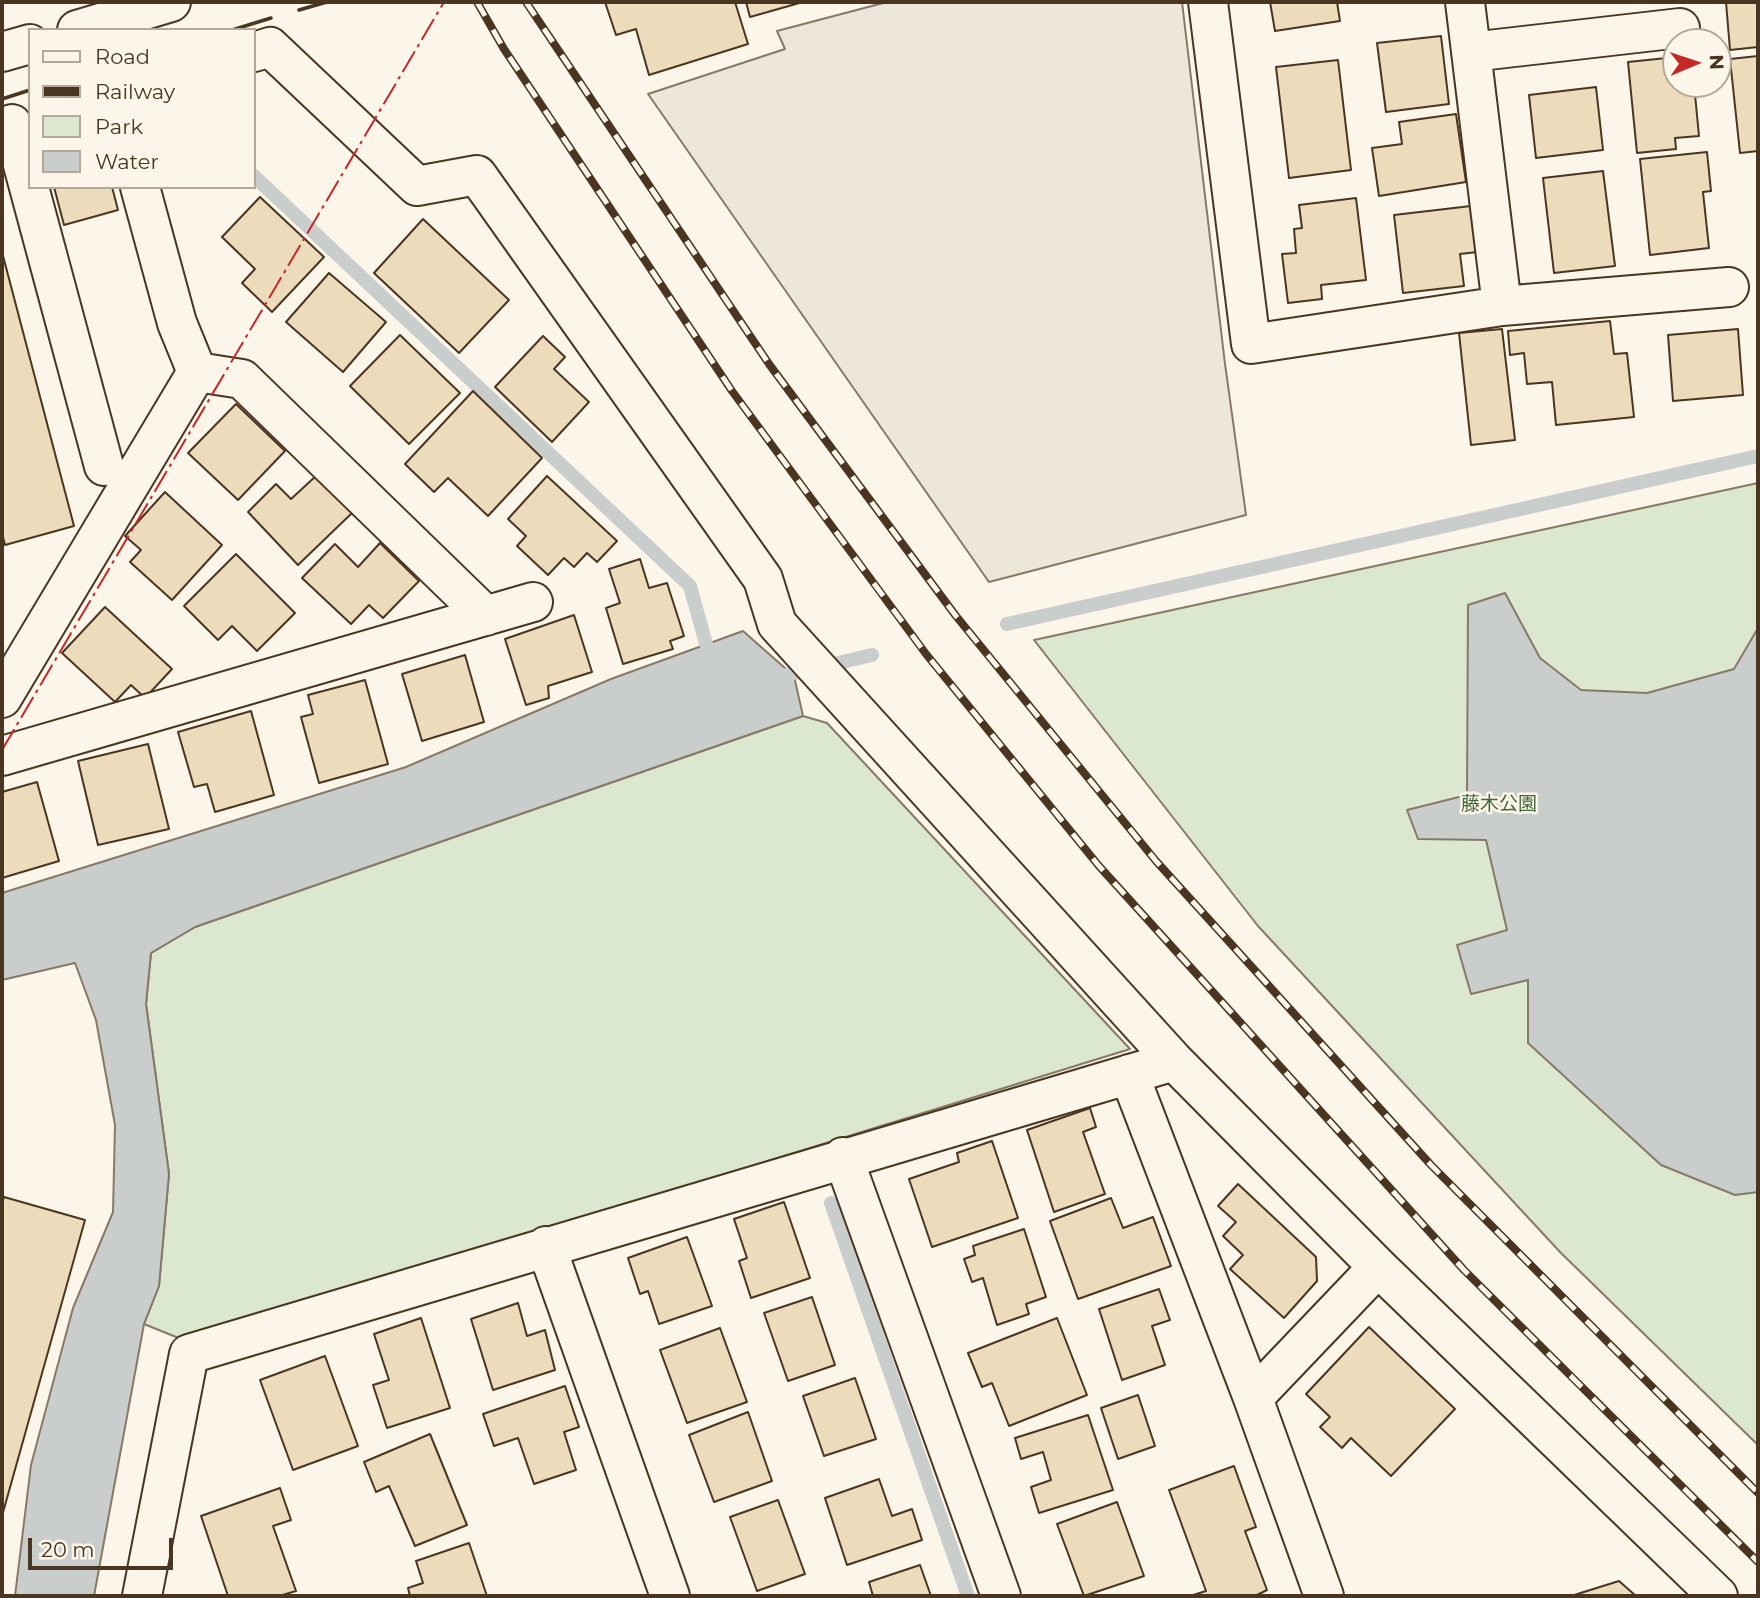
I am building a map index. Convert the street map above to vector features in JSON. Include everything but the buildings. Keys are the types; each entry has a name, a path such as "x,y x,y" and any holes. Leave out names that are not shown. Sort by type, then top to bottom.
{"street":[{"path":"84,28 171,2"},
{"path":"1208,2 1251,344 1502,306 1729,287"},
{"path":"1465,2 1502,306"},
{"path":"1471,52 1662,30"},
{"path":"2,52 28,45"},
{"path":"256,51 270,47 416,186 477,175 763,579 777,624 1174,1061 1378,1267 1718,1596"},
{"path":"14,123 28,176"},
{"path":"31,189 104,466"},
{"path":"140,189 177,323 197,372"},
{"path":"197,372 242,379 486,616"},
{"path":"2,698 197,372"},
{"path":"2,756 533,602"},
{"path":"142,1596 189,1354 843,1157 1174,1061"},
{"path":"1129,1074 1324,1596"},
{"path":"843,1157 1001,1596"},
{"path":"546,1246 670,1596"},
{"path":"1252,1398 1378,1267"}],"green space":[{"name":"藤木公園","path":"1758,483 1758,1445 1560,1252 1258,926 1034,640"},
{"path":"803,716 827,723 1130,1049 186,1341 144,1324 159,1286 169,1174 146,1004 151,953 195,927"}],"shaded area":[{"path":"887,2 1182,2 1225,364 1246,515 989,582 648,94 785,49 777,31"}],"water":[{"path":"1505,593 1540,658 1581,690 1647,693 1734,669 1758,628 1758,1192 1735,1195 1661,1165 1528,1043 1528,980 1471,994 1457,945 1507,930 1486,840 1418,839 1407,810 1467,795 1468,605"},
{"path":"743,631 794,676 803,716 195,927 151,953 146,1004 169,1174 159,1286 144,1324 94,1596 15,1596 31,1465 73,1308 113,1212 115,1125 96,1020 75,963 2,980 2,893 406,767 611,679"}],"waterway":[{"path":"256,178 690,586 706,644"},
{"path":"1007,624 1758,456"},
{"path":"774,678 872,655"},
{"path":"831,1203 968,1596"}],"railway":[{"path":"477,2 504,49 732,391 926,654 1099,866 1464,1270 1758,1562"},
{"path":"526,2 769,364 956,616 1156,861 1431,1165 1758,1493"}],"wall":[{"path":"299,10 327,2"},
{"path":"238,28 271,18"},
{"path":"2,99 28,91"}],"power":[{"path":"2,750 444,2"}]}
